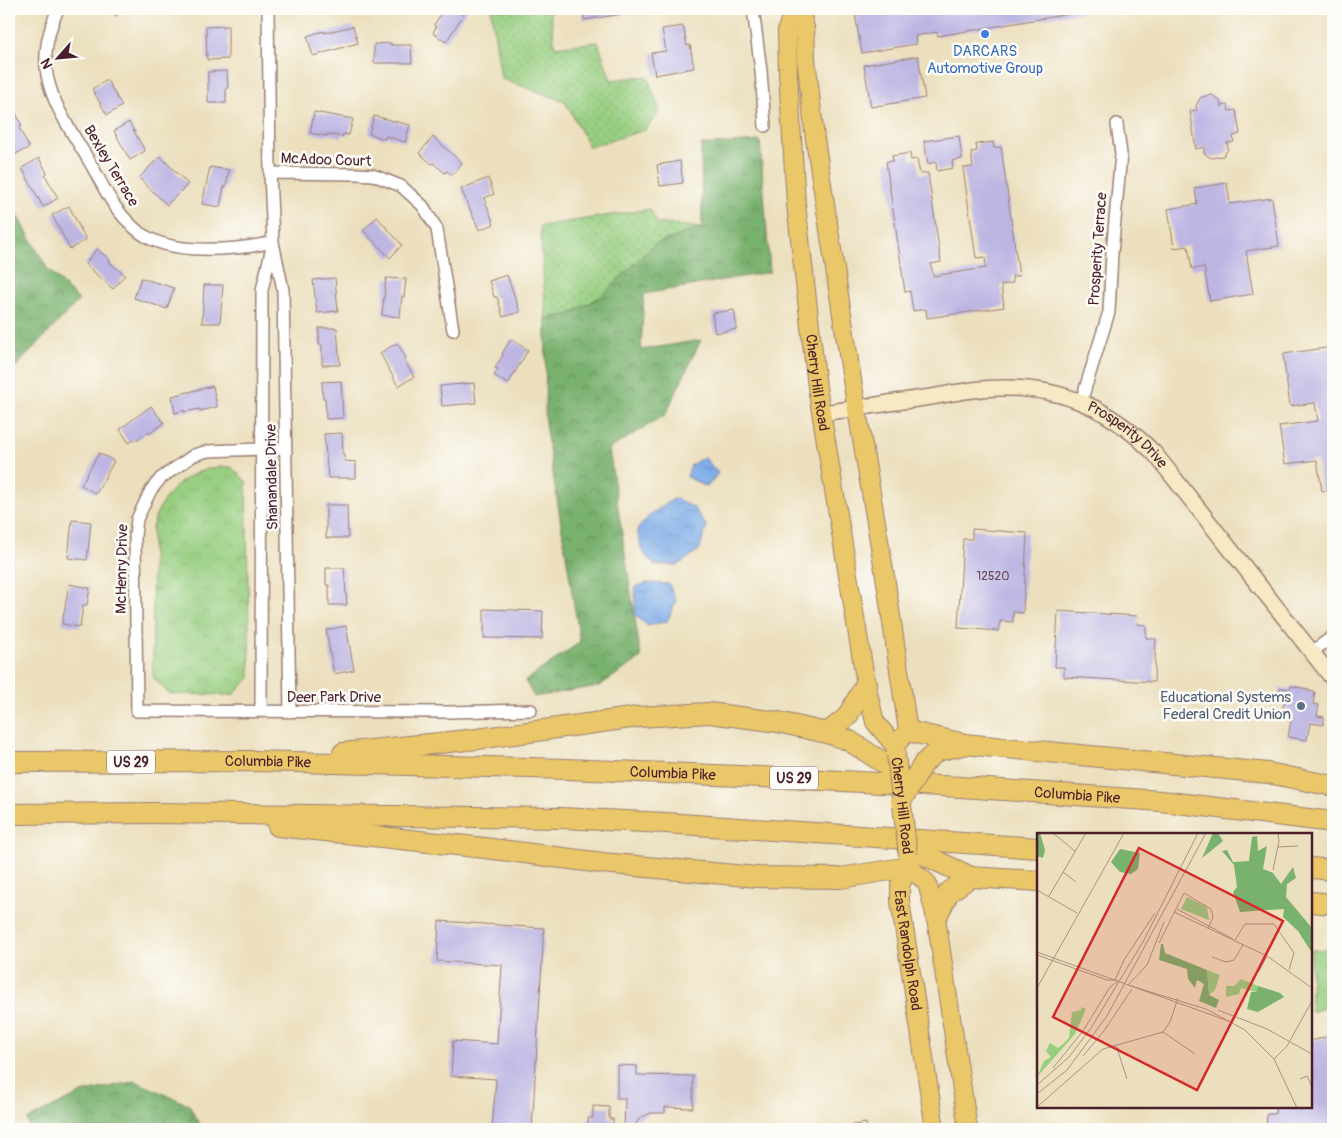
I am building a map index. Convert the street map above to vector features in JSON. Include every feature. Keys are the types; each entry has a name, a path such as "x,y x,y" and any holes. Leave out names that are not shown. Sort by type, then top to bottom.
{"highway":[{"path":"828,733 847,716 866,684"},
{"path":"254,761 477,739 629,718 709,713 778,722 828,733 848,740 869,754 896,758"},
{"path":"908,731 964,744 1268,773 1333,786"},
{"path":"901,801 924,763 937,751 964,744"},
{"name":"Columbia Pike","path":"9,762 254,761 566,769 961,787 1162,801 1333,822"},
{"path":"154,813 485,848 602,863 757,877 840,878 911,856 970,878 1037,881"},
{"path":"9,814 154,813 522,818 666,823 1037,848"},
{"path":"1312,868 1333,870"},
{"path":"936,918 950,892 970,878"},
{"path":"1312,902 1333,904"}],"main road":[{"name":"Cherry Hill Road","path":"793,9 787,30 792,148 807,304 822,414 866,684 875,722 896,758 901,801 911,856"},
{"path":"798,9 805,27 806,58 816,139 908,731"},
{"name":"Cherry Hill Road","path":"896,758 908,731"},
{"name":"East Randolph Road","path":"911,856 927,883 936,918 968,1129"},
{"name":"East Randolph Road","path":"911,856 900,885 900,900 935,1129"}],"street":[{"name":"Bexley Terrace","path":"58,9 49,29 46,45 47,75 56,102 116,208 135,229 148,238 181,249 251,247 274,242"},
{"name":"Shanandale Drive","path":"268,9 270,173 274,242 283,290 290,712"},
{"path":"753,9 761,71 765,126"},
{"name":"Prosperity Terrace","path":"1081,402 1109,312 1121,154 1117,124"},
{"name":"McAdoo Court","path":"270,173 373,175 401,186 423,206 437,229 453,330"},
{"name":"Shanandale Drive","path":"261,710 262,290 274,242"},
{"name":"Prosperity Drive","path":"822,414 999,388 1044,391 1081,402 1109,415 1124,426 1154,454 1333,679"},
{"name":"McHenry Drive","path":"137,711 135,536 137,519 151,490 161,478 194,455 208,451 286,448"},
{"path":"1312,652 1333,636"},
{"name":"Deer Park Drive","path":"137,711 450,712 531,710"}],"green space":[{"path":"491,9 550,9 555,47 598,42 611,80 647,76 660,111 645,130 589,147 565,101 501,79"},
{"path":"760,141 770,272 644,294 641,350 701,340 665,415 609,449 641,658 599,686 534,697 525,681 580,642 545,424 546,318 568,315 602,296 655,244 702,228 701,145"},
{"path":"9,200 47,268 79,300 9,374"},
{"path":"650,209 657,223 702,228 655,244 602,296 568,315 546,318 540,226"},
{"path":"219,467 231,467 246,481 250,678 233,695 169,694 153,677 152,528 161,505 176,487 185,479 195,474"},
{"path":"1333,949 1333,1005 1312,1012 1312,950"},
{"path":"135,1081 189,1105 202,1129 30,1129 27,1120 82,1093"}],"water":[{"path":"704,457 718,473 707,487 687,477 691,465"},
{"path":"675,498 693,507 707,527 699,550 678,565 654,565 642,551 637,530 651,514"},
{"path":"647,583 669,584 676,602 667,621 648,626 635,615 635,587"}],"building":[{"path":"105,9 121,9 117,16"},
{"path":"442,9 467,9 446,42 433,33 436,27 434,25"},
{"path":"582,9 635,9 636,12 584,20"},
{"path":"854,9 1093,10 938,36 937,32 915,36 916,44 862,53"},
{"path":"228,26 228,59 207,60 206,27"},
{"path":"353,26 358,43 313,56 307,36"},
{"path":"683,26 687,46 690,45 694,68 655,75 651,53 666,51 662,29"},
{"path":"391,43 391,45 411,45 412,63 374,63 374,44"},
{"path":"918,56 925,98 871,107 864,65"},
{"path":"227,71 228,88 226,88 226,103 208,103 208,72"},
{"path":"107,80 122,106 107,115 92,89"},
{"path":"1212,95 1220,101 1221,106 1228,105 1229,111 1236,110 1240,134 1233,136 1234,142 1227,143 1228,149 1223,156 1211,158 1204,153 1204,147 1196,149 1190,111 1197,110 1196,105 1201,97"},
{"path":"14,109 22,126 19,127 29,148 13,155 9,147 9,112"},
{"path":"314,112 353,119 349,135 343,134 342,137 310,133"},
{"path":"374,116 410,125 405,142 386,136 385,139 369,134"},
{"path":"129,122 145,151 130,160 114,131"},
{"path":"959,136 962,159 952,161 953,168 937,171 936,162 928,164 924,141"},
{"path":"433,137 462,163 452,175 447,171 445,173 419,153"},
{"path":"993,142 994,148 1001,147 1019,276 1012,276 1013,283 1001,285 1004,307 927,318 926,309 913,311 910,291 905,292 886,162 893,161 892,156 910,153 911,160 917,159 920,174 928,173 941,262 931,264 933,276 986,268 985,257 976,258 963,168 973,167 971,152 977,151 976,144"},
{"path":"160,156 188,184 167,205 139,178"},
{"path":"39,158 47,173 45,175 58,198 43,207 22,168"},
{"path":"680,161 683,183 660,186 657,165"},
{"path":"210,167 229,170 220,207 202,204"},
{"path":"488,178 494,194 484,198 494,224 479,230 461,189"},
{"path":"1227,183 1230,204 1272,198 1279,246 1246,251 1253,294 1210,301 1204,267 1192,269 1188,246 1174,248 1168,209 1197,204 1195,188"},
{"path":"69,206 86,240 70,249 52,215"},
{"path":"377,217 402,245 390,258 363,230"},
{"path":"97,249 125,275 113,289 85,264"},
{"path":"507,275 520,312 503,317 497,297 494,297 489,281"},
{"path":"141,278 174,288 167,309 134,298"},
{"path":"335,278 338,311 317,313 313,280"},
{"path":"386,278 406,279 400,317 382,315"},
{"path":"204,285 223,285 220,323 202,323"},
{"path":"734,310 737,329 715,333 712,313"},
{"path":"319,328 337,328 340,365 322,365 322,345 319,345"},
{"path":"511,339 528,350 508,384 494,375 498,369 495,368"},
{"path":"397,343 414,377 398,386 380,353"},
{"path":"1333,347 1333,489 1322,491 1317,460 1285,464 1279,426 1318,421 1315,403 1290,406 1283,354"},
{"path":"341,381 343,418 326,419 322,382"},
{"path":"474,383 476,403 442,406 440,386"},
{"path":"213,386 217,407 200,411 200,409 184,412 184,410 175,413 172,396"},
{"path":"151,406 164,423 149,434 148,432 129,443 120,429"},
{"path":"342,433 343,456 345,456 345,461 356,462 356,478 328,478 324,434"},
{"path":"99,453 114,461 96,494 81,485"},
{"path":"326,505 347,505 348,538 326,538"},
{"path":"72,520 91,522 87,560 68,558"},
{"path":"972,529 1027,533 1023,613 1013,612 1013,622 1000,621 999,631 958,628 963,539 972,539"},
{"path":"326,568 344,568 347,605 329,605 329,585 326,585"},
{"path":"69,584 90,588 87,605 83,605 80,627 62,624"},
{"path":"484,609 543,611 542,639 484,638"},
{"path":"1058,611 1138,616 1137,624 1146,625 1146,638 1156,639 1154,682 1064,677 1064,667 1055,667"},
{"path":"346,626 354,670 334,674 326,630"},
{"name":"Educational Systems Federal Credit Union","path":"1291,686 1315,692 1313,704 1319,705 1317,716 1324,717 1323,725 1310,723 1307,740 1288,737 1291,720 1286,720 1288,709 1283,708 1285,697 1279,696 1280,688 1290,689"},
{"path":"439,921 544,928 532,1129 492,1129 496,1079 451,1076 453,1041 497,1044 502,965 437,961"},
{"path":"1333,1035 1333,1129 1266,1129 1267,1114 1275,1114 1276,1108 1312,1108 1312,1041"},
{"path":"617,1065 637,1066 637,1075 693,1076 693,1108 665,1107 665,1113 651,1113 640,1118 632,1129 624,1129 625,1098 617,1098"},
{"path":"593,1106 609,1107 609,1119 613,1119 613,1129 581,1129 581,1125 588,1125 588,1118 593,1118"},
{"path":"866,1123 867,1129 832,1129 832,1128"}],"place":[{"name":"DARCARS Automotive Group","path":"985,34"},
{"name":"Educational Systems Federal Credit Union","path":"1301,706"}]}
